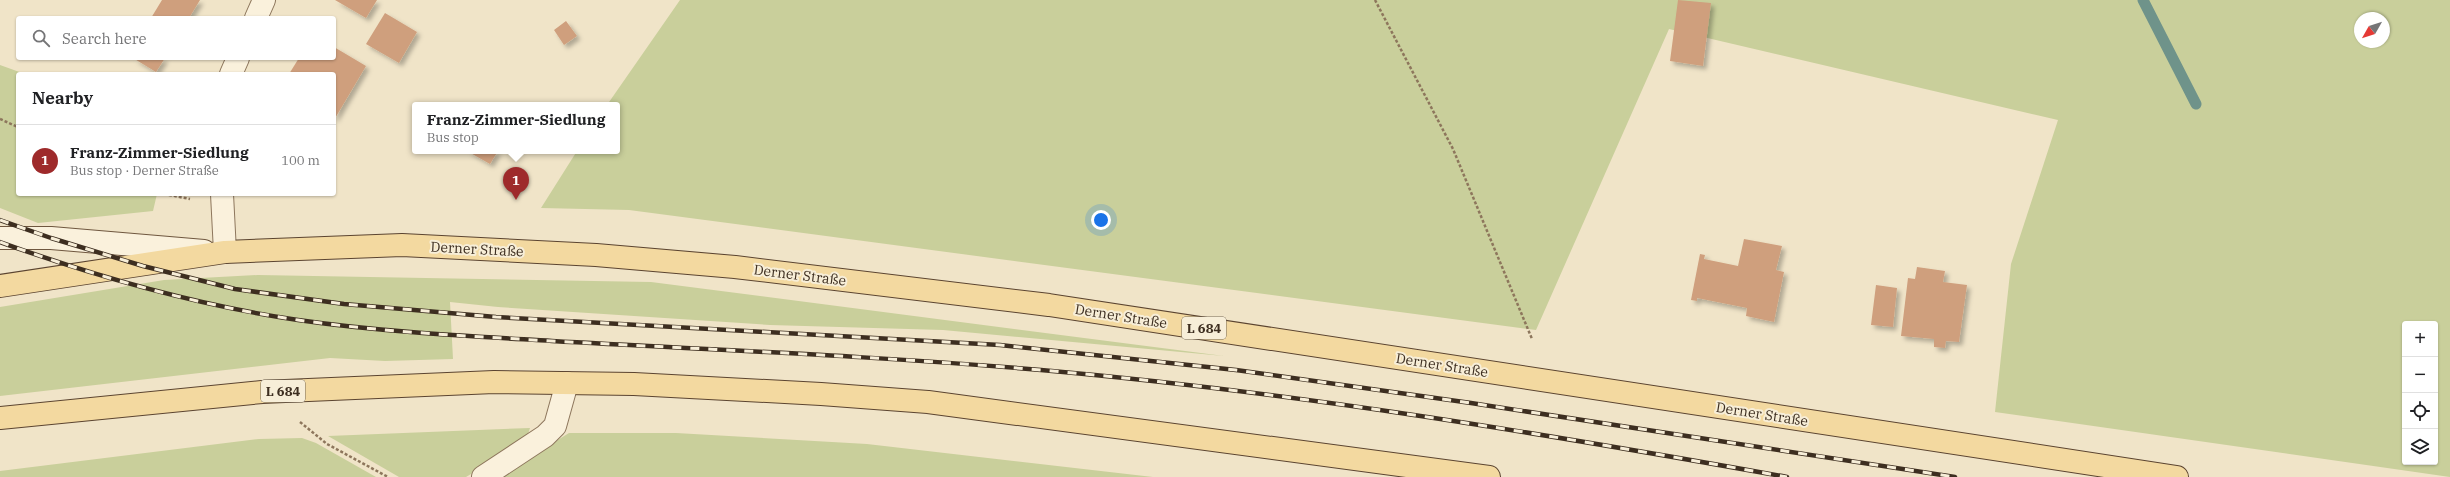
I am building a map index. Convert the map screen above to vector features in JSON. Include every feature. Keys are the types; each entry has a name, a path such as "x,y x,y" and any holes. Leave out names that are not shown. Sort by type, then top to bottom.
{"main road":[{"path":"257,16 264,0"},
{"path":"232,72 237,60"},
{"path":"0,238 51,238 225,252 222,196"},
{"name":"Derner Straße","path":"225,252 402,245 596,255 743,268 1049,305 2177,477"},
{"name":"L 684","path":"0,286 225,252"},
{"name":"L 684","path":"0,418 262,392 494,382 634,384 822,394 928,402 1489,477"},
{"path":"483,477 545,436 555,426 567,383"}],"path":[{"path":"1375,0 1453,149 1532,339"},
{"path":"0,119 16,126"},
{"path":"174,196 190,199"},
{"path":"262,392 327,444 388,477"}],"green space":[{"path":"680,0 2450,0 2450,477 1995,412 2011,264 2058,120 1669,29 1536,330 629,210 541,208 575,154 620,154 620,102 609,102"},
{"path":"0,65 19,72 16,72 16,196 157,196 153,211 38,223 0,208"},
{"path":"258,275 651,282 1224,356 943,330 770,325 498,307 450,302 453,359 385,361 330,358 0,396 0,307 164,280"},
{"path":"530,428 527,437 519,445 466,477 399,477 328,436"},
{"path":"569,433 676,433 867,444 1153,477 498,477"},
{"path":"302,438 316,443 376,477 0,477 0,471 259,439"}],"building":[{"path":"162,0 200,0 190,16 152,16"},
{"path":"335,0 377,0 366,18"},
{"path":"1678,0 1711,3 1703,66 1670,61"},
{"path":"385,13 417,32 399,63 366,44"},
{"path":"566,21 577,36 564,45 554,30"},
{"path":"336,48 366,66 336,117 336,72 290,72 298,60 336,60"},
{"path":"136,60 164,60 156,72"},
{"path":"472,154 496,154 490,164"},
{"path":"1744,239 1782,246 1776,270 1784,272 1774,322 1746,316 1747,308 1697,298 1697,301 1691,300 1700,254 1705,255 1704,259 1738,266"},
{"path":"1917,267 1945,271 1943,282 1967,285 1959,342 1946,341 1945,348 1934,347 1934,339 1901,336 1908,278 1915,279"},
{"path":"1876,285 1897,288 1893,327 1871,325"}],"waterway":[{"path":"2143,0 2196,104"}],"railway":[{"path":"0,220 51,238 143,266 235,289 344,304 496,317 1000,345 1236,370 1471,403 1955,477"},
{"path":"0,242 73,267 184,298 260,314 298,320 361,328 425,333 919,361 1135,379 1416,415 1787,477"}],"place":[{"name":"Franz-Zimmer-Siedlung","path":"516,200"}]}
